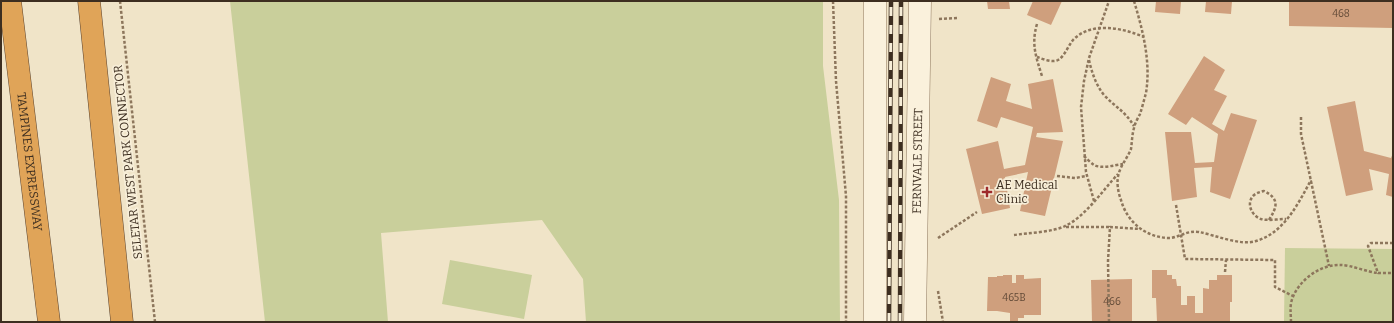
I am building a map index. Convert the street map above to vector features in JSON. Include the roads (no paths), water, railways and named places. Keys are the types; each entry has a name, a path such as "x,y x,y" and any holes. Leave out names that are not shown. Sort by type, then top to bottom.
{"highway":[{"name":"TAMPINES EXPRESSWAY","path":"10,1 49,322"},
{"path":"89,1 122,322"}],"street":[{"path":"875,1 875,322"},
{"name":"FERNVALE STREET","path":"915,322 920,1"}],"railway":[{"path":"889,322 891,1"},
{"path":"900,322 901,1"}],"place":[{"name":"AE Medical Clinic","path":"987,192"}]}
